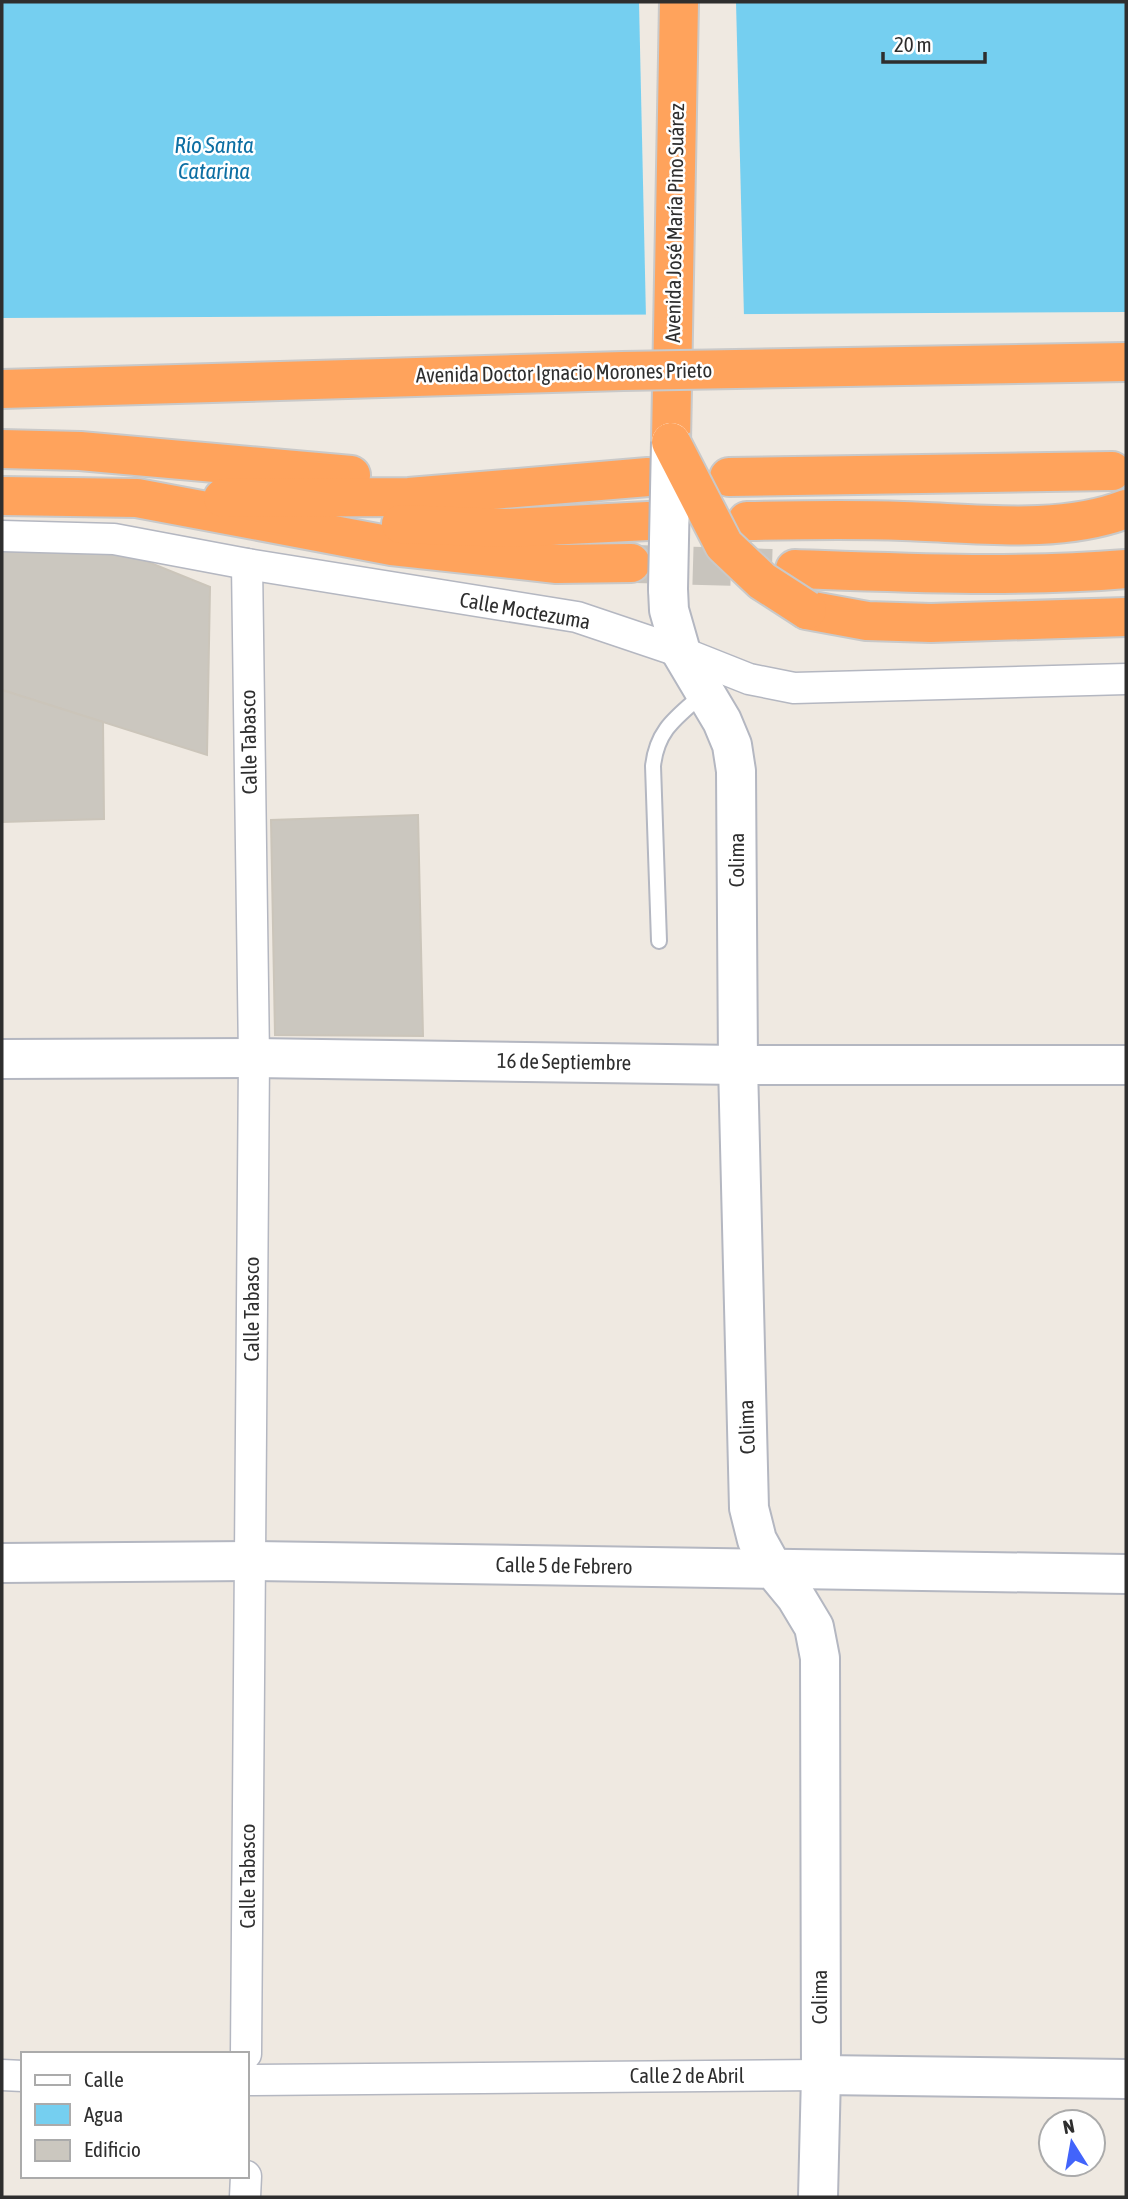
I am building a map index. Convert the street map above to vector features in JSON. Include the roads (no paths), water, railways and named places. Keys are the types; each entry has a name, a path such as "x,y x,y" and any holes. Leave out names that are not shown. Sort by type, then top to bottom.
{"highway":[{"name":"Avenida José María Pino Suárez","path":"671,442 679,2"},
{"name":"Avenida Doctor Ignacio Morones Prieto","path":"2,389 637,371 1126,362"},
{"path":"671,442 724,545 762,581 807,610 867,621 931,623 1126,617"},
{"path":"2,449 80,451 510,489"},
{"path":"729,477 1112,471"},
{"path":"2,496 409,497 648,477"},
{"path":"136,498 392,546 557,564 631,563"},
{"path":"747,521 851,519 1019,525 1072,522 1126,509"},
{"path":"316,533 361,524 507,528 648,521"},
{"path":"795,569 970,575 1060,574 1126,569"}],"street":[{"name":"Avenida José María Pino Suárez","path":"671,442 668,589 669,610 681,652"},
{"name":"Calle Moctezuma","path":"2,536 114,539 247,564 577,617 681,652 749,679 794,688 1126,679"},
{"name":"Calle Tabasco","path":"246,2052 254,1058 247,564"},
{"name":"Colima","path":"681,652 723,721 732,745 736,771 738,1065 749,1508 758,1540 773,1569 796,1597 814,1627 820,1658 821,2076 818,2197"},
{"name":"16 de Septiembre","path":"2,1059 254,1058 738,1065 1126,1065"},
{"name":"Calle 5 de Febrero","path":"2,1563 250,1561 1126,1574"},
{"path":"2,2076 21,2076"},
{"name":"Calle 2 de Abril","path":"248,2080 821,2076 1126,2079"},
{"path":"245,2197 246,2178"}],"lane":[{"path":"659,941 653,766 655,750 667,726 705,692"}],"water":[{"name":"Río Santa Catarina","path":"2,2 1126,2 1126,312 2,318"}],"tunnel":[{"path":"636,564 772,568"}]}
